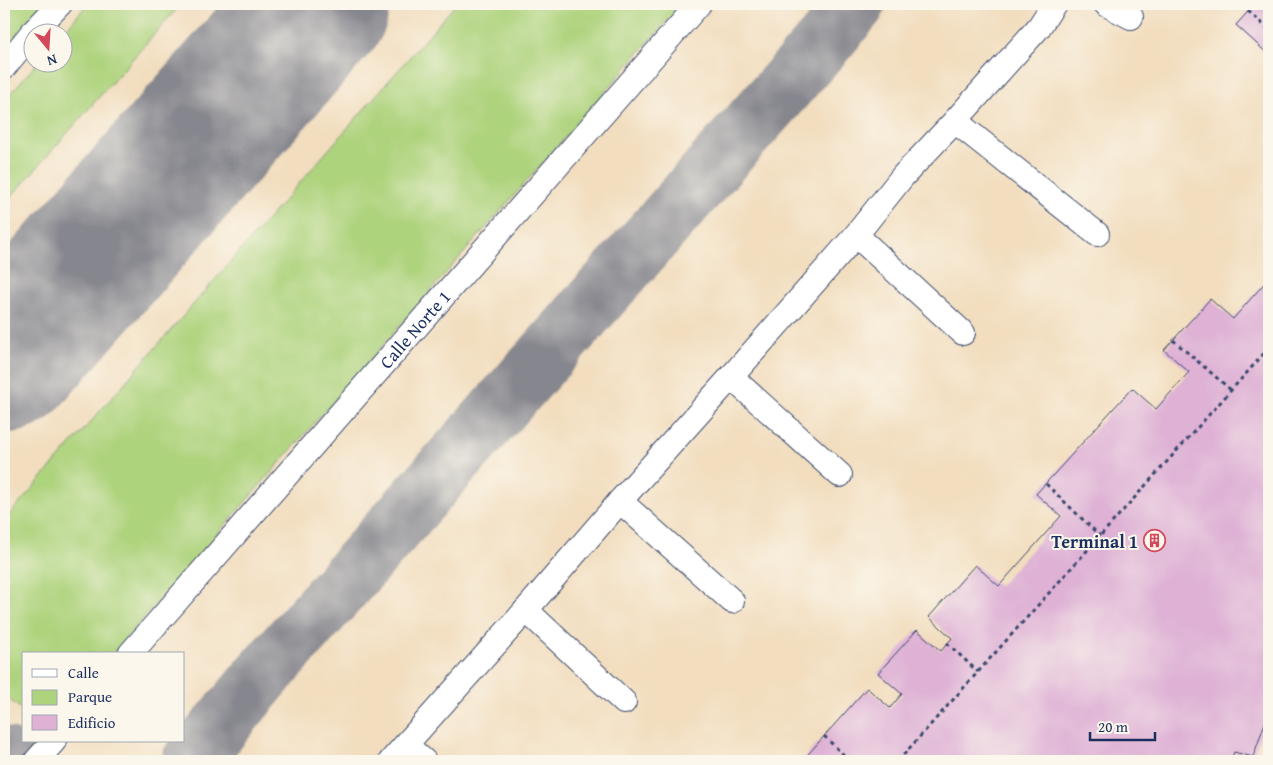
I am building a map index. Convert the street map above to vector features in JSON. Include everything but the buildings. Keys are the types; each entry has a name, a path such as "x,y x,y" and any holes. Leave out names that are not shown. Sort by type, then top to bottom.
{"lane":[{"path":"43,22 60,4"},
{"name":"Calle Norte 1","path":"132,652 698,4"},
{"path":"424,761 398,753 731,378 856,235 903,176 955,121 1038,27 1054,4"},
{"path":"1106,4 1131,17"},
{"path":"4,67 22,46"},
{"path":"955,121 1097,234"},
{"path":"856,235 963,334"},
{"path":"731,378 840,475"},
{"path":"620,501 732,601"},
{"path":"526,610 624,702"},
{"path":"36,761 53,742"}],"path":[{"path":"1248,12 1269,30"},
{"path":"1173,340 1231,390"},
{"path":"898,761 1269,348"},
{"path":"1046,484 1100,536"},
{"path":"948,643 978,672"},
{"path":"824,736 850,761"}],"green space":[{"path":"4,4 47,4 32,22 22,22 22,33 4,54"},
{"path":"87,4 181,4 4,205 4,101 29,72 72,72 72,22"},
{"path":"456,4 682,4 114,652 22,652 22,710 12,702 4,692 4,521"}],"taxiway":[{"path":"191,761 278,658 856,4"},
{"path":"4,756 9,761"}],"runway":[{"path":"4,361 317,4"}],"place":[{"name":"Terminal 1","path":"1154,541"}]}
